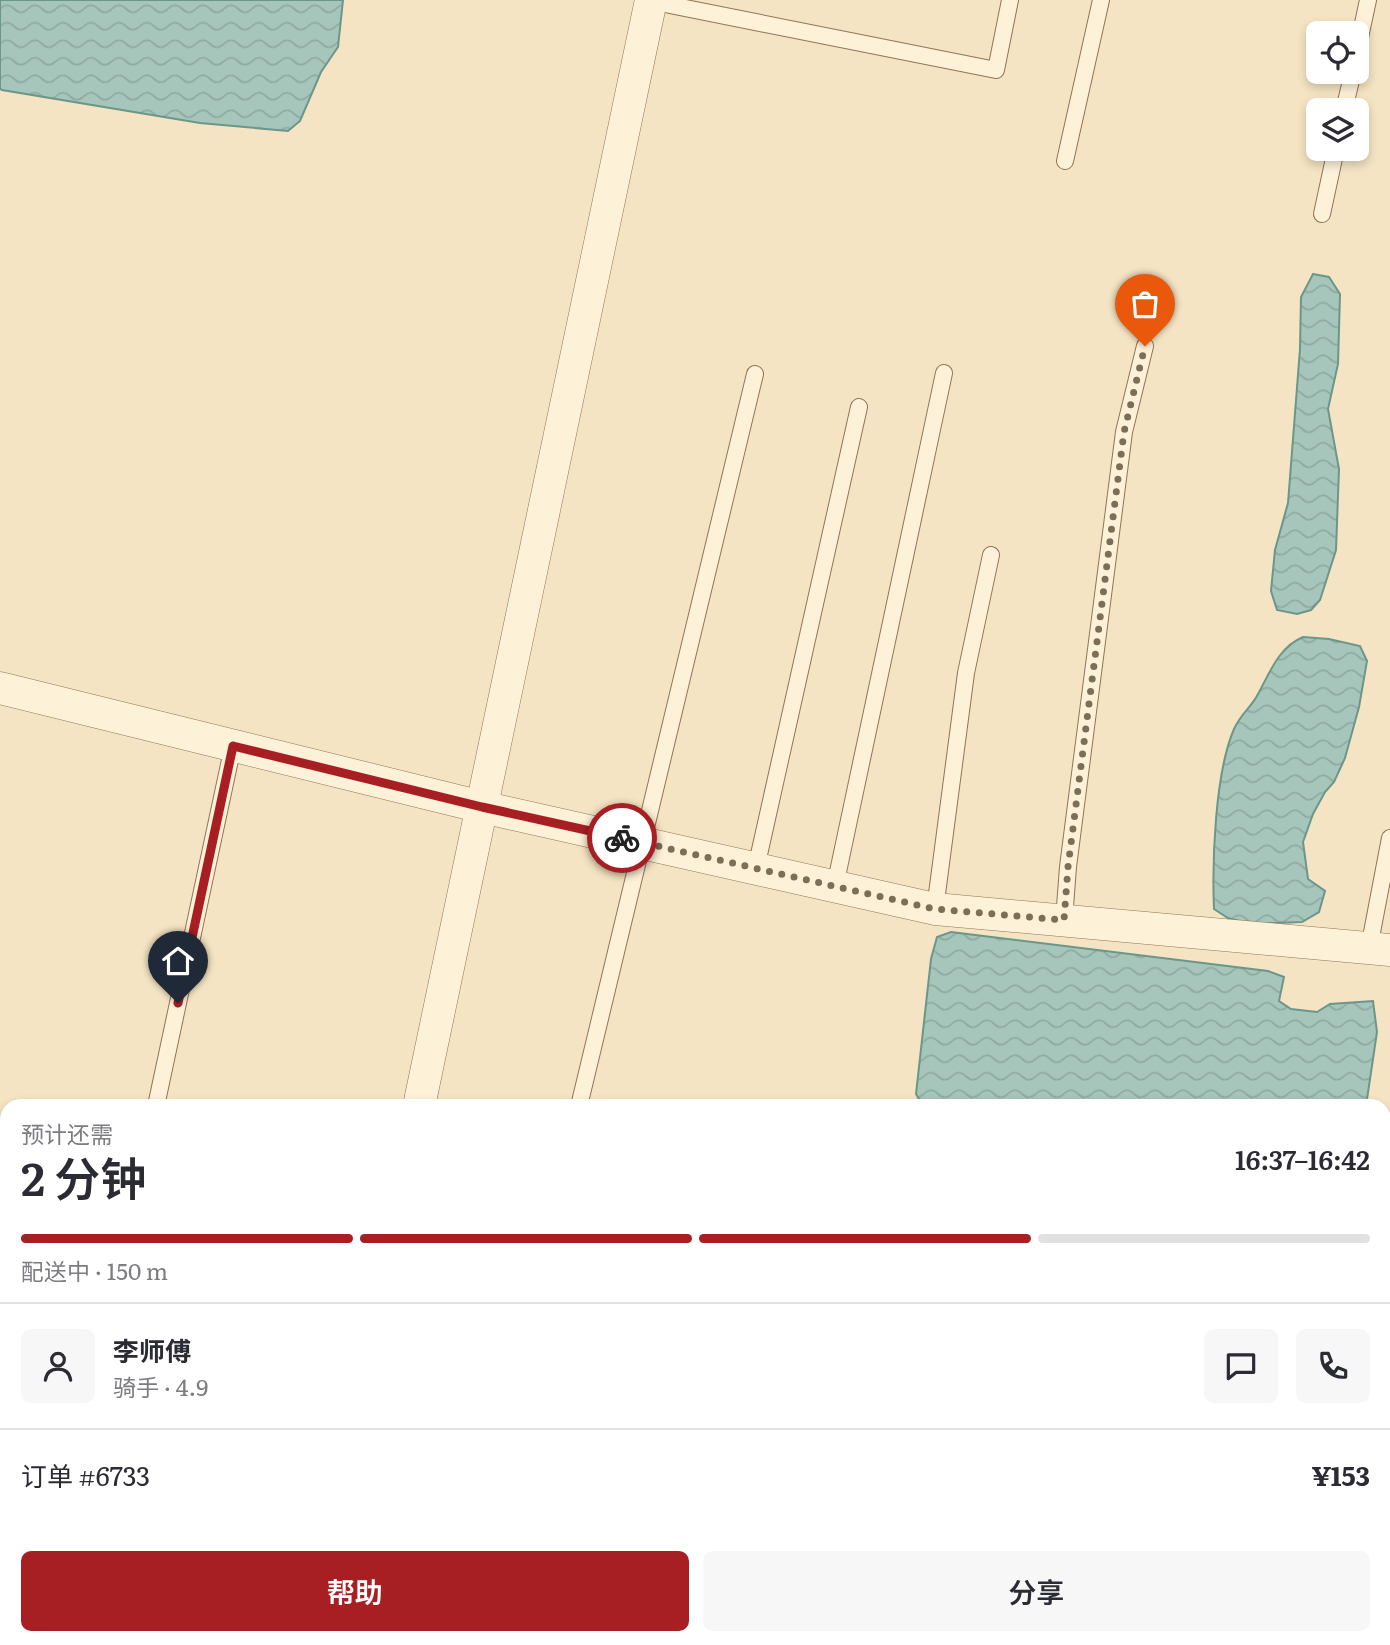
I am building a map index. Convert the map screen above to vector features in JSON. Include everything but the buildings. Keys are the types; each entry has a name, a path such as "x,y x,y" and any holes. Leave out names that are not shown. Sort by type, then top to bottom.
{"street":[{"path":"420,1099 651,1"},
{"path":"0,690 482,807 935,909 1379,949"}],"lane":[{"path":"651,1 996,69 1010,0"},
{"path":"1065,161 1101,0"},
{"path":"1363,21 1368,0"},
{"path":"1322,214 1333,161"},
{"path":"1064,920 1068,867 1124,432 1145,346"},
{"path":"835,886 944,373"},
{"path":"581,1099 755,374"},
{"path":"755,868 859,407"},
{"path":"935,909 966,673 991,555"},
{"path":"157,1099 233,746"},
{"path":"1379,949 1390,838"}],"water":[{"path":"0,0 343,0 338,47 321,72 300,121 288,131 200,123 2,90"},
{"path":"1313,274 1329,277 1340,294 1338,364 1328,409 1339,469 1336,550 1320,600 1311,610 1297,614 1277,610 1271,591 1275,550 1288,503 1300,349 1301,297"},
{"path":"1303,637 1360,646 1367,661 1359,707 1345,758 1334,782 1313,814 1303,842 1308,879 1325,891 1319,912 1302,922 1250,924 1228,918 1214,909 1214,843 1223,769 1237,723 1255,699 1281,654"},
{"path":"951,932 1268,971 1284,977 1279,1001 1291,1009 1317,1012 1330,1004 1373,1001 1377,1032 1367,1099 919,1099 916,1094 931,959 937,937"}],"way so far":[{"path":"622,838 935,909 1064,920 1068,867 1124,432 1145,346"}],"route":[{"path":"178,1003 233,746 622,838"}]}
